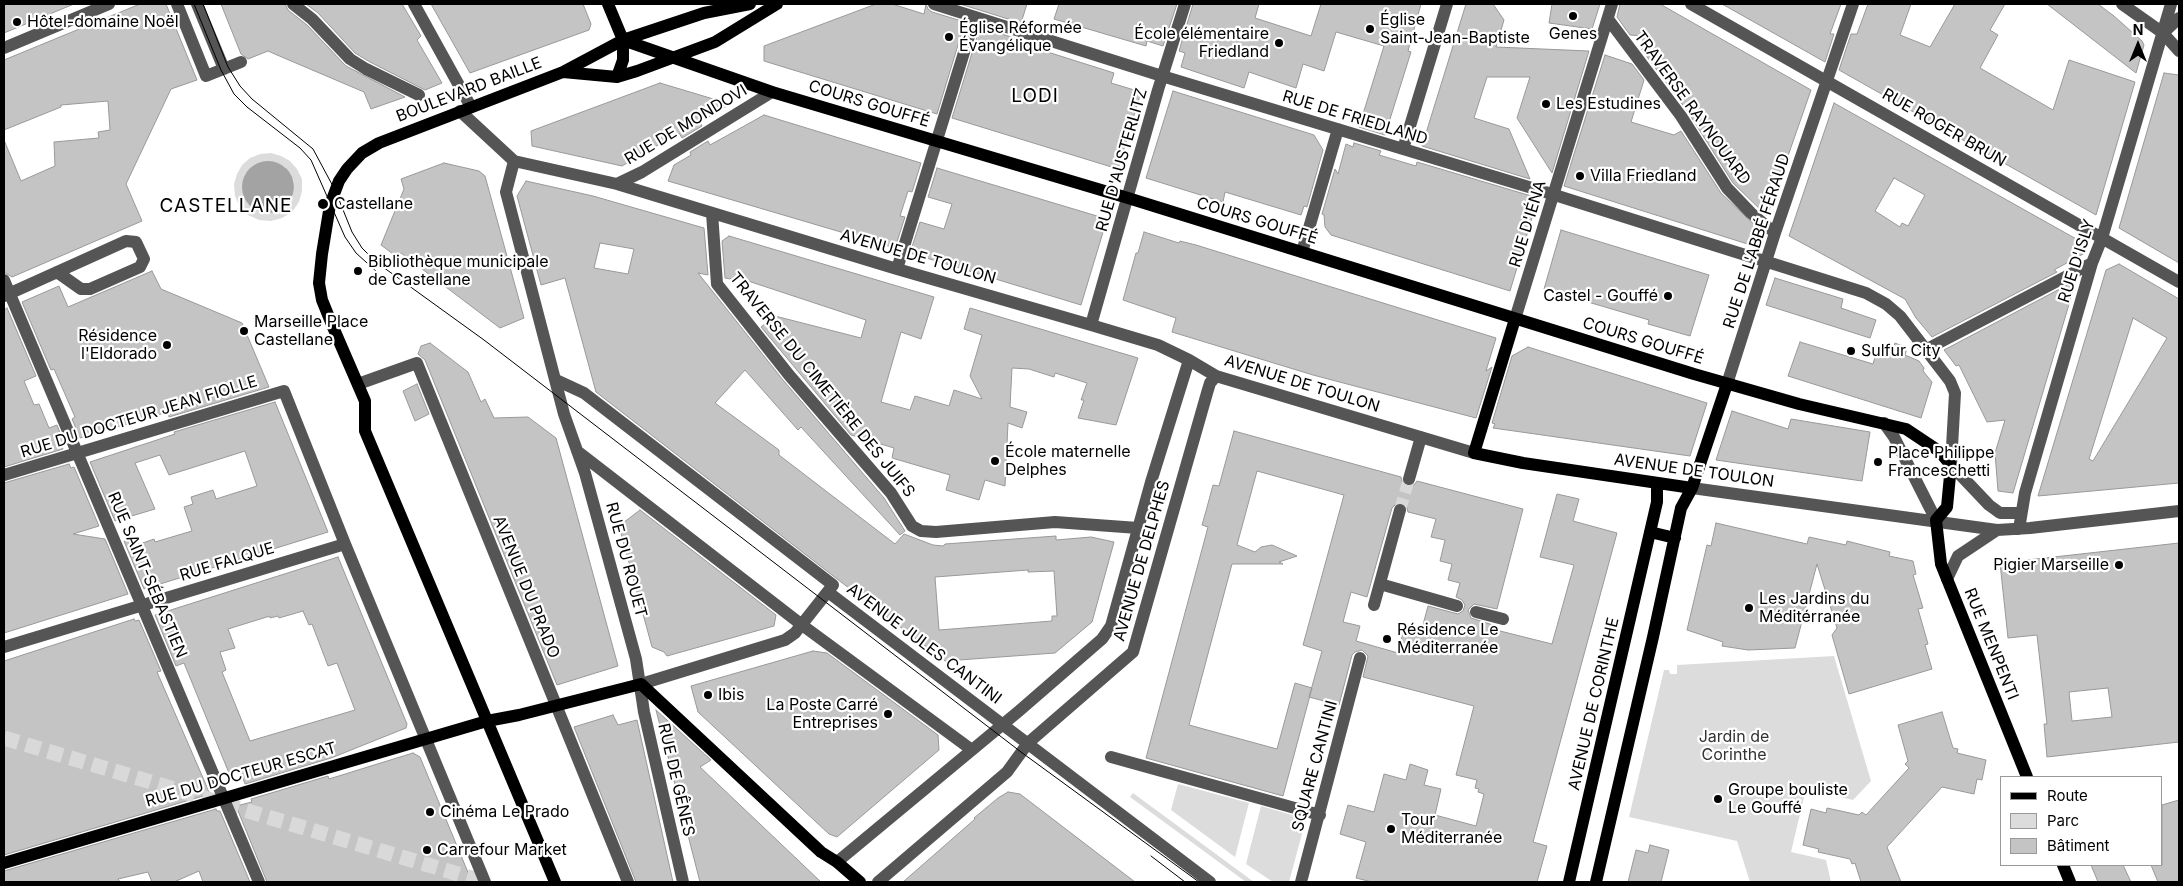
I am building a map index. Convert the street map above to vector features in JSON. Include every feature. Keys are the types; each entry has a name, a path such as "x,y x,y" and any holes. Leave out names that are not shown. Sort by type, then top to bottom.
{"main road":[{"path":"608,4 623,40 622,60 617,77"},
{"name":"BOULEVARD BAILLE","path":"358,384 322,300 319,282 334,194 339,181 362,154 387,140 563,72 623,40 704,14 750,4"},
{"name":"BOULEVARD BAILLE","path":"563,72 617,77 715,42 778,4"},
{"name":"COURS GOUFFÉ","path":"623,40 772,92 1128,198 1727,384 1799,404 1906,429 1921,437 1939,451 1951,465"},
{"name":"RUE D'IÉNA","path":"1474,453 1515,319"},
{"path":"358,384 365,401 365,431 555,882"},
{"name":"RUE DE L'ABBÉ FÉRAUD","path":"1692,488 1727,384"},
{"name":"AVENUE DE TOULON","path":"1474,453 1506,460 1692,488"},
{"path":"1936,520 1947,507 1951,465"},
{"name":"AVENUE DE CORINTHE","path":"1569,882 1657,502 1658,483"},
{"path":"1596,882 1681,508 1692,488"},
{"name":"RUE MENPENTI","path":"1936,520 1938,551 1947,578 2027,776"},
{"path":"1650,532 1675,538"},
{"path":"640,684 821,852 860,882"},
{"name":"RUE DU DOCTEUR ESCAT","path":"4,863 487,721 640,684"},
{"path":"2063,866 2070,882"}],"street":[{"path":"4,48 109,4"},
{"path":"177,4 206,76 241,62"},
{"path":"198,4 224,69"},
{"path":"293,4 312,19 350,59 419,95"},
{"path":"414,4 466,109 514,161"},
{"name":"RUE DE FRIEDLAND","path":"934,4 1162,76 1767,261"},
{"name":"RUE D'AUSTERLITZ","path":"1091,324 1162,76 1185,4"},
{"path":"1403,149 1447,4"},
{"name":"RUE D'IÉNA","path":"1515,319 1612,4"},
{"name":"RUE ROGER BRUN","path":"1691,4 1828,80 2179,282"},
{"name":"RUE DE L'ABBÉ FÉRAUD","path":"1727,384 1775,233 1853,4"},
{"path":"2122,4 2163,33 2179,51"},
{"name":"RUE D'ISLY","path":"2018,529 2020,513 2092,263 2102,238 2171,4"},
{"path":"897,269 975,17"},
{"path":"2163,33 2179,18"},
{"name":"TRAVERSE RAYNOUARD","path":"1608,19 1681,116 1727,188 1750,213 1775,233"},
{"name":"RUE DE MONDOVI","path":"617,184 642,172 772,92"},
{"path":"1302,252 1338,129"},
{"name":"AVENUE DE TOULON","path":"514,161 617,184 897,269 1091,324 1158,345 1216,376 1474,453"},
{"name":"RUE DU ROUET","path":"514,161 506,192 556,380 603,537 640,684"},
{"name":"TRAVERSE DU CIMETIÈRE DES JUIFS","path":"712,212 717,284 789,375 890,493 912,526 921,531 936,532 1055,522 1138,528"},
{"path":"6,295 58,272 131,240 136,242 144,259 140,267 90,289 81,289 58,272"},
{"path":"1767,261 1866,294 1886,304 1900,316 1950,380 1955,394 1951,465 1989,506 2000,513 2020,513"},
{"path":"1927,349 2092,263"},
{"name":"RUE SAINT-SÉBASTIEN","path":"4,280 6,295 78,452 259,882"},
{"name":"AVENUE DE DELPHES","path":"836,862 1003,724 1102,639 1112,626 1138,528 1189,360"},
{"name":"AVENUE DU PRADO","path":"358,384 417,363 628,882"},
{"name":"AVENUE DE DELPHES","path":"878,882 1006,772 1028,743 1133,652 1210,383 1216,376"},
{"name":"AVENUE JULES CANTINI","path":"556,380 584,393 833,585 828,592 1210,882"},
{"name":"RUE DU DOCTEUR JEAN FIOLLE","path":"4,475 284,391 345,544"},
{"path":"1884,423 1894,437 1936,520"},
{"path":"1409,479 1421,437"},
{"path":"577,451 802,625 972,750"},
{"name":"AVENUE DE TOULON","path":"1692,488 1936,520 1997,530 2179,511"},
{"path":"1374,605 1400,510"},
{"path":"1947,578 1958,556 1997,530"},
{"path":"345,544 485,882"},
{"name":"RUE FALQUE","path":"4,647 345,544"},
{"path":"1380,584 1457,606"},
{"path":"640,684 785,640 802,625 828,592"},
{"path":"1476,612 1503,619"},
{"name":"SQUARE CANTINI","path":"1301,882 1360,658"},
{"name":"RUE DE GÊNES","path":"640,684 644,712 683,882"},
{"path":"1111,757 1320,815"}],"green space":[{"path":"271,153 290,161 302,179 302,191 299,202 292,212 282,218 271,221 259,220 248,215 240,207 235,196 234,184 242,165 250,158 260,154","holes":["262,162 278,163 285,167 294,181 292,199 249,171"]},
{"name":"Jardin de Corinthe","path":"1834,656 1871,781 1853,800 1806,789 1791,852 1826,860 1831,882 1750,882 1737,841 1629,817 1664,670 1669,670 1670,674 1677,674 1677,665"},
{"path":"1178,784 1249,803 1235,857 1171,810"},
{"path":"1133,793 1254,882 1246,882 1130,797"},
{"path":"1261,806 1306,819 1289,882 1273,882 1246,864"}],"shaded area":[{"path":"268,161 278,163 286,169 292,177 294,187 292,197 286,205 278,211 268,213 258,211 250,205 244,197 242,187 244,177 250,169 258,163"}],"building":[{"name":"Hôtel-domaine Noël","path":"4,4 74,4 4,33"},
{"path":"140,4 166,4 197,80 171,89 126,184 142,221 12,277 4,272 4,140 21,181 55,166 54,142 99,138 98,132 110,130 108,101 61,105 61,107 4,130 4,60"},
{"path":"221,4 285,4 288,10 307,25 346,66 405,97 371,109 364,92 268,51 248,59 241,54"},
{"path":"306,4 402,4 421,36 417,40 442,83 425,90 370,62 355,53 318,13"},
{"path":"431,4 583,4 591,24 589,30 470,73"},
{"path":"876,4 892,4 924,14 926,4 932,12 965,22 937,114 764,61 764,46"},
{"path":"960,4 1027,4 1021,23"},
{"path":"1059,4 1177,4 1163,46 1147,41 1146,46 1054,19"},
{"path":"1193,4 1259,4 1255,18 1311,36 1321,4 1421,4 1408,51 1411,52 1385,135 1359,127 1384,46 1336,32 1324,71 1303,64 1296,88 1249,72 1244,88 1181,67 1185,53 1179,51"},
{"path":"1466,4 1493,4 1504,20 1496,47 1589,51 1552,173 1517,118 1530,77 1487,77 1474,118 1509,129 1530,179 1422,146"},
{"name":"Genes","path":"1552,4 1600,4 1592,29 1549,23"},
{"path":"1620,4 1660,4 1811,90 1767,216 1733,183 1688,112 1642,50 1643,36 1630,35 1617,17"},
{"path":"1722,4 1841,4 1830,34 1834,34 1825,62"},
{"path":"1868,4 1911,4 1900,35 1930,47 1955,4 2005,4 1990,30 1998,35 1980,68 2053,110 2069,60 2135,82 2096,215 1839,70 1851,34 1857,34"},
{"path":"2047,4 2098,4 2114,16 2144,45 2136,73"},
{"path":"980,27 1017,39 1016,42 1114,73 1111,83 1141,92 1118,169 952,118"},
{"path":"1605,55 1632,64 1644,80 1631,122 1674,135 1681,131 1721,193 1762,232 1757,247 1564,186"},
{"path":"2164,73 2179,75 2179,263 2119,228"},
{"path":"660,83 730,104 700,122 702,126 682,138 679,133 622,166 532,146 531,131"},
{"path":"1173,91 1314,135 1323,150 1307,207 1304,206 1301,215 1225,192 1223,202 1146,178"},
{"path":"1834,103 2087,245 2085,253 2054,270 2057,272 1932,337 1916,318 1905,299 1789,236","holes":["1894,178 1925,195 1908,226 1902,223 1900,227 1875,211"]},
{"path":"764,115 921,163 912,192 908,191 900,216 905,217 895,248 668,181 674,165 691,155 690,152 708,141 710,145"},
{"path":"1354,143 1381,151 1379,155 1416,166 1417,162 1538,198 1510,291 1331,235 1325,227 1324,215 1322,214 1335,169 1338,174 1346,144 1353,147"},
{"path":"444,163 479,171 485,176 524,318 500,328 401,253 397,257 381,245 404,189 401,179"},
{"path":"937,168 1107,219 1081,305 910,253 920,222 944,229 952,204 928,197"},
{"path":"526,181 593,196 704,228 708,275 698,273 783,380 884,498 905,531 900,535 801,427 798,430 745,370 715,403 779,450 779,455 895,544 904,534 933,545 943,546 945,544 1056,536 1056,540 1091,537 1114,542 1092,622 1055,653 945,661 596,392 565,278 541,285 517,196","holes":["600,243 634,249 628,274 594,268","1028,570 1028,572 1054,571 1057,616 1052,616 1052,621 939,630 935,577"]},
{"path":"1561,230 1709,275 1690,336 1648,324 1649,320 1544,289"},
{"path":"1144,232 1179,243 1180,241 1196,245 1496,338 1486,371 1492,367 1476,418 1313,375 1172,332 1176,318 1123,300"},
{"path":"729,236 934,297 921,339 901,332 881,402 910,410 915,396 949,406 954,390 982,399 970,376 982,335 964,329 970,308 1138,358 1116,425 1078,418 1084,400 1081,400 1087,383 1055,373 1054,377 1029,369 1012,368 1010,407 1027,412 1022,428 1008,423 1005,486 985,480 979,500 946,490 950,475 892,458 894,448 851,435 761,327 775,316 861,338 866,320 736,277 736,280 725,278 722,241"},
{"path":"2119,264 2179,299 2179,483 2038,496 2106,270","holes":["2133,318 2167,338 2093,461 2089,459"]},
{"path":"152,271 161,289 242,323 269,387 169,417 168,412 80,438 72,419 75,417 54,369 51,370 22,302 59,286 68,307"},
{"path":"1775,278 1843,299 1841,308 1876,320 1870,338 1766,305"},
{"path":"2073,282 2075,284 2013,493 1998,491 1995,453 2005,420 1987,422 1959,365 1956,366 1944,350"},
{"path":"7,308 36,376 24,381 34,405 39,404 49,428 57,425 64,443 61,444 63,449 4,467 4,310"},
{"path":"1800,342 1873,364 1878,347 1892,351 1895,343 1907,348 1905,355 1919,361 1924,368 1923,371 1932,382 1921,418 1788,376"},
{"path":"430,343 468,372 481,402 485,399 494,418 528,417 556,438 618,666 557,685 425,360 418,354 421,346"},
{"path":"1528,347 1707,403 1690,456 1493,428 1495,424 1492,423 1512,356"},
{"path":"417,384 429,414 415,421 403,391"},
{"path":"275,402 328,532 144,589 124,541 140,544 154,539 155,542 192,531 184,507 193,504 191,497 213,490 216,499 257,486 245,451 169,475 160,455 135,463 155,509 115,521 90,462 175,434 174,432"},
{"path":"1732,411 1788,429 1791,419 1870,432 1862,481 1716,460"},
{"path":"1234,431 1401,477 1403,484 1407,487 1414,485 1417,481 1523,509 1497,609 1474,604 1468,610 1471,618 1493,625 1492,629 1552,644 1574,565 1540,557 1557,494 1579,499 1573,521 1617,533 1533,842 1547,846 1537,882 1372,882 1356,878 1366,842 1340,834 1348,805 1374,812 1384,774 1406,780 1410,764 1428,770 1424,785 1441,789 1435,815 1476,826 1484,794 1478,792 1479,789 1475,788 1477,780 1456,775 1474,706 1363,677 1368,656 1362,650 1352,655 1339,705 1310,697 1283,796 1146,758 1208,527 1202,525 1213,485 1219,486","holes":["1257,471 1344,495 1303,645 1322,651 1312,688 1295,683 1277,749 1189,725 1232,564 1283,564 1279,562 1297,556 1272,545 1261,547 1255,552 1237,545","1398,502 1406,505 1408,512 1436,519 1431,537 1445,540 1440,561 1452,564 1448,580 1460,583 1456,597 1462,600 1465,605 1463,611 1458,614 1428,606 1421,632 1404,628 1398,653 1356,641 1360,626 1343,622 1351,592 1367,597 1392,508"]},
{"path":"69,464 71,468 74,467 99,526 73,534 105,539 128,594 4,633 4,483"},
{"path":"640,510 776,615 774,626 667,656 664,652 652,647 619,526"},
{"name":"Les Jardins du Méditérranée","path":"1716,523 1807,544 1809,537 1846,545 1847,541 1890,552 1889,556 1913,561 1916,574 1913,575 1923,608 1918,609 1928,644 1925,645 1932,669 1849,694 1832,635 1837,628 1817,564 1795,648 1748,650 1722,646 1723,642 1687,630 1707,545 1711,546"},
{"path":"2179,543 2179,742 2047,757 2044,724 2047,724 2037,635 2008,638 2000,563","holes":["2108,688 2112,717 2072,721 2069,692"]},
{"path":"338,557 407,724 406,728 331,758 245,784 240,770 229,773 184,663 176,666 155,615","holes":["303,611 309,625 312,624 328,666 337,663 355,710 250,741 222,672 226,670 220,652 235,648 228,629 270,616 270,618 278,616 279,618"]},
{"path":"134,619 135,621 139,620 161,671 157,672 210,794 4,855 4,661"},
{"path":"813,651 827,653 938,735 939,750 837,837 829,834 698,712 691,686"},
{"path":"656,710 711,760 700,767 821,882 700,882"},
{"path":"1942,712 1953,748 1958,749 1957,753 1986,760 1982,780 1977,779 1974,794 1942,787 1887,847 1901,882 1861,882 1855,863 1852,864 1850,859 1818,852 1819,849 1803,845 1811,809 1826,813 1827,808 1859,815 1862,812 1866,815 1909,768 1905,764 1908,761 1898,725"},
{"path":"613,715 618,725 637,720 673,882 636,882 574,727"},
{"path":"413,753 420,757 472,882 267,882 236,806 252,802 251,799 328,776 329,779"},
{"path":"1008,792 1020,794 1135,882 903,882 974,818"},
{"path":"2179,800 2179,882 2158,882 2151,866 2163,866 2163,805"},
{"path":"216,809 220,811 250,882 203,882 199,871 174,882 152,882 148,872 118,879 120,882 4,882 4,871"},
{"path":"1650,845 1669,850 1661,882 1628,882 1636,850 1648,853"},
{"path":"2091,866 2123,866 2131,882 2098,882"}],"tunnel":[{"path":"1400,510 1409,479"},
{"path":"4,738 485,882"}],"tram line":[{"path":"194,4 221,70 234,94 247,107 300,148 311,160 345,237 356,253 377,272"},
{"path":"203,4 228,67 240,86 252,99 313,149 335,190 352,232 362,248 376,262 484,340 1021,752 1199,882"},
{"path":"1151,856 1185,882"}],"place":[{"name":"Genes","path":"1573,16"},
{"name":"Hôtel-domaine Noël","path":"17,22"},
{"name":"Église Saint-Jean-Baptiste","path":"1370,29"},
{"name":"Église Réformée Évangélique","path":"949,37"},
{"name":"École élémentaire Friedland","path":"1279,43"},
{"name":"Les Estudines","path":"1546,104"},
{"name":"Villa Friedland","path":"1580,176"},
{"name":"Castellane","path":"323,204"},
{"name":"Bibliothèque municipale de Castellane","path":"358,271"},
{"name":"Castel - Gouffé","path":"1668,296"},
{"name":"Marseille Place Castellane","path":"244,331"},
{"name":"Résidence l'Eldorado","path":"167,345"},
{"name":"Sulfur City","path":"1851,351"},
{"name":"École maternelle Delphes","path":"995,461"},
{"name":"Place Philippe Franceschetti","path":"1878,462"},
{"name":"Pigier Marseille","path":"2119,565"},
{"name":"Les Jardins du Méditérranée","path":"1749,608"},
{"name":"Résidence Le Méditerranée","path":"1387,639"},
{"name":"Ibis","path":"708,695"},
{"name":"La Poste Carré Entreprises","path":"888,714"},
{"name":"Groupe bouliste Le Gouffé","path":"1718,799"},
{"name":"Cinéma Le Prado","path":"430,812"},
{"name":"Tour Méditerranée","path":"1391,829"},
{"name":"Carrefour Market","path":"427,850"}],"district":[{"name":"LODI","path":"1035,96"},
{"name":"CASTELLANE","path":"226,206"}]}
